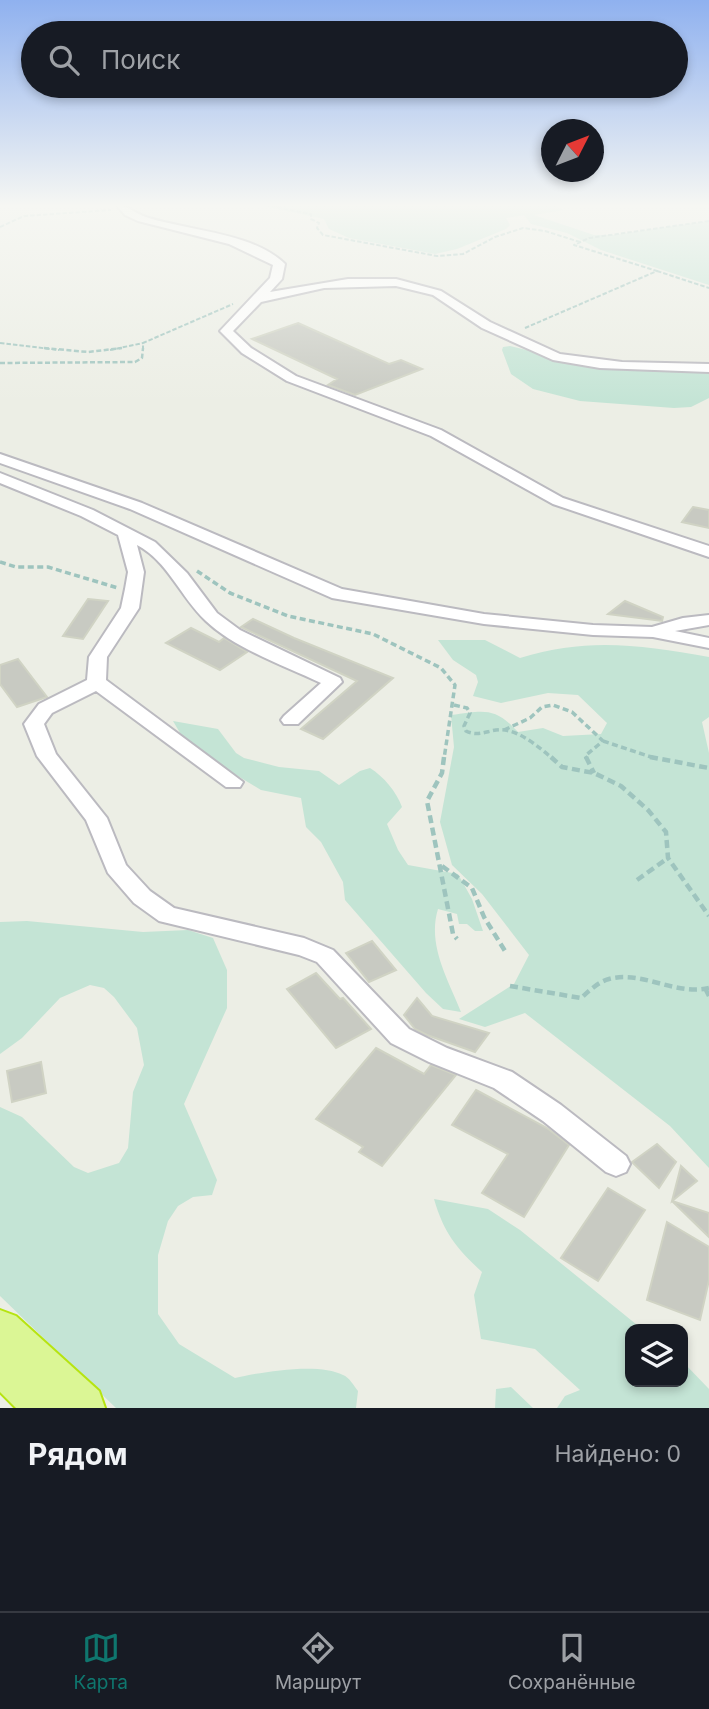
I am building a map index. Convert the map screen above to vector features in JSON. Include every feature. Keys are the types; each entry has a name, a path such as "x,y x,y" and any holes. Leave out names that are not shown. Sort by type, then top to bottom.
{"highway":[{"path":"0,1331 82,1408"},
{"path":"0,1361 50,1408"}],"street":[{"path":"277,272 276,279 226,331 246,353 306,387 419,425 457,443 556,500 588,513 677,538 709,552"},
{"path":"256,300 287,291 326,286 379,281 408,284 436,293 488,326 511,334 540,351 579,361 709,368"},
{"path":"0,458 136,506 338,594 484,619 593,630 653,632 709,643"},
{"path":"0,478 87,513 149,545 181,577 211,617 234,634 333,682 291,720"},
{"path":"125,532 136,572 134,589 130,608 98,657 96,682 85,693 39,712 34,724 47,756 96,818 116,868 142,897 167,915 304,947 325,956 400,1036 438,1055 503,1080 552,1113 616,1164"},
{"path":"653,632 683,623 709,620"},
{"path":"96,682 233,782"}],"path":[{"path":"511,334 655,272"},
{"path":"659,272 709,288"},
{"path":"0,343 92,354 119,350 143,343 218,310 256,300"},
{"path":"0,363 135,362 142,358 143,343"},
{"path":"0,562 16,567 48,567 116,587 134,589"},
{"path":"190,566 241,597 288,615 373,635 441,668 455,685 442,773 427,801 453,934 457,939"},
{"path":"454,705 467,708 470,713 464,726 466,731 474,735 504,730 530,718 542,707 553,705 572,712 603,741 620,749 685,766 709,768"},
{"path":"504,730 533,742 562,767 594,773 621,786 648,810 666,832 668,858 709,916"},
{"path":"594,773 584,756 603,741"},
{"path":"637,880 668,858"},
{"path":"440,864 472,888 484,917 505,951"},
{"path":"510,986 581,998 608,979 635,979 707,989 709,996"}],"green space":[{"path":"668,272 709,272 709,285"},
{"path":"510,346 560,358 709,369 709,398 691,407 674,408 580,401 533,389 511,374 502,350 503,347"},
{"path":"438,640 485,640 520,658 545,651 591,645 660,649 709,657 709,717 702,722 709,753 709,1168 670,1126 525,1013 485,1027 459,1019 514,984 529,955 482,894 452,865 440,822 454,747 451,715 488,712 502,718 518,732 543,728 563,736 601,734 607,723 578,695 548,693 501,703 473,696 478,682 476,675 453,660"},
{"path":"173,721 218,729 236,753 244,758 279,767 319,771 339,785 360,771 370,768 385,780 402,807 387,824 398,850 408,865 458,874 472,899 483,931 475,931 467,924 459,924 457,914 438,909 435,922 437,949 461,1012 443,1009 426,993 345,900 343,882 321,842 306,827 301,798 261,790 213,761 183,738"},
{"path":"27,921 143,932 188,930 213,938 227,970 227,1008 184,1104 217,1180 212,1195 193,1197 178,1206 168,1221 158,1255 158,1314 179,1344 235,1378 290,1369 333,1371 347,1378 358,1391 356,1408 116,1408 0,1296 0,1107 22,1117 74,1167 88,1173 119,1163 128,1148 133,1092 144,1065 137,1028 114,997 104,988 90,985 60,998 22,1038 0,1054 0,922"},
{"path":"434,1199 488,1209 520,1230 636,1324 625,1324 625,1387 688,1387 688,1367 709,1389 709,1408 557,1408 565,1396 580,1390 535,1349 481,1339 474,1295 482,1272 452,1239"},
{"path":"511,1387 533,1408 495,1408 496,1389"}],"building":[{"path":"298,323 389,364 401,360 422,369 355,395 328,385 337,379 252,339"},
{"path":"693,507 709,510 709,528 682,522"},
{"path":"88,599 108,601 83,639 63,636"},
{"path":"625,601 663,617 662,621 608,614"},
{"path":"253,619 393,678 323,739 301,729 357,681 241,627"},
{"path":"191,628 219,642 224,638 247,652 220,670 166,643"},
{"path":"18,659 47,697 17,707 0,684 0,665"},
{"path":"372,941 396,970 369,982 346,953"},
{"path":"316,973 371,1029 336,1048 287,989"},
{"path":"417,998 432,1016 489,1033 475,1052 427,1035 415,1029 404,1015"},
{"path":"376,1048 424,1074 431,1065 456,1075 382,1166 359,1152 363,1147 316,1119"},
{"path":"41,1062 46,1093 12,1102 7,1071"},
{"path":"476,1090 547,1128 569,1145 524,1217 482,1193 508,1154 452,1125"},
{"path":"657,1144 676,1162 659,1188 632,1162"},
{"path":"681,1166 697,1181 672,1201"},
{"path":"608,1188 645,1210 598,1281 561,1258"},
{"path":"672,1201 709,1213 709,1237"},
{"path":"667,1222 709,1247 709,1280 700,1320 647,1300"}]}
